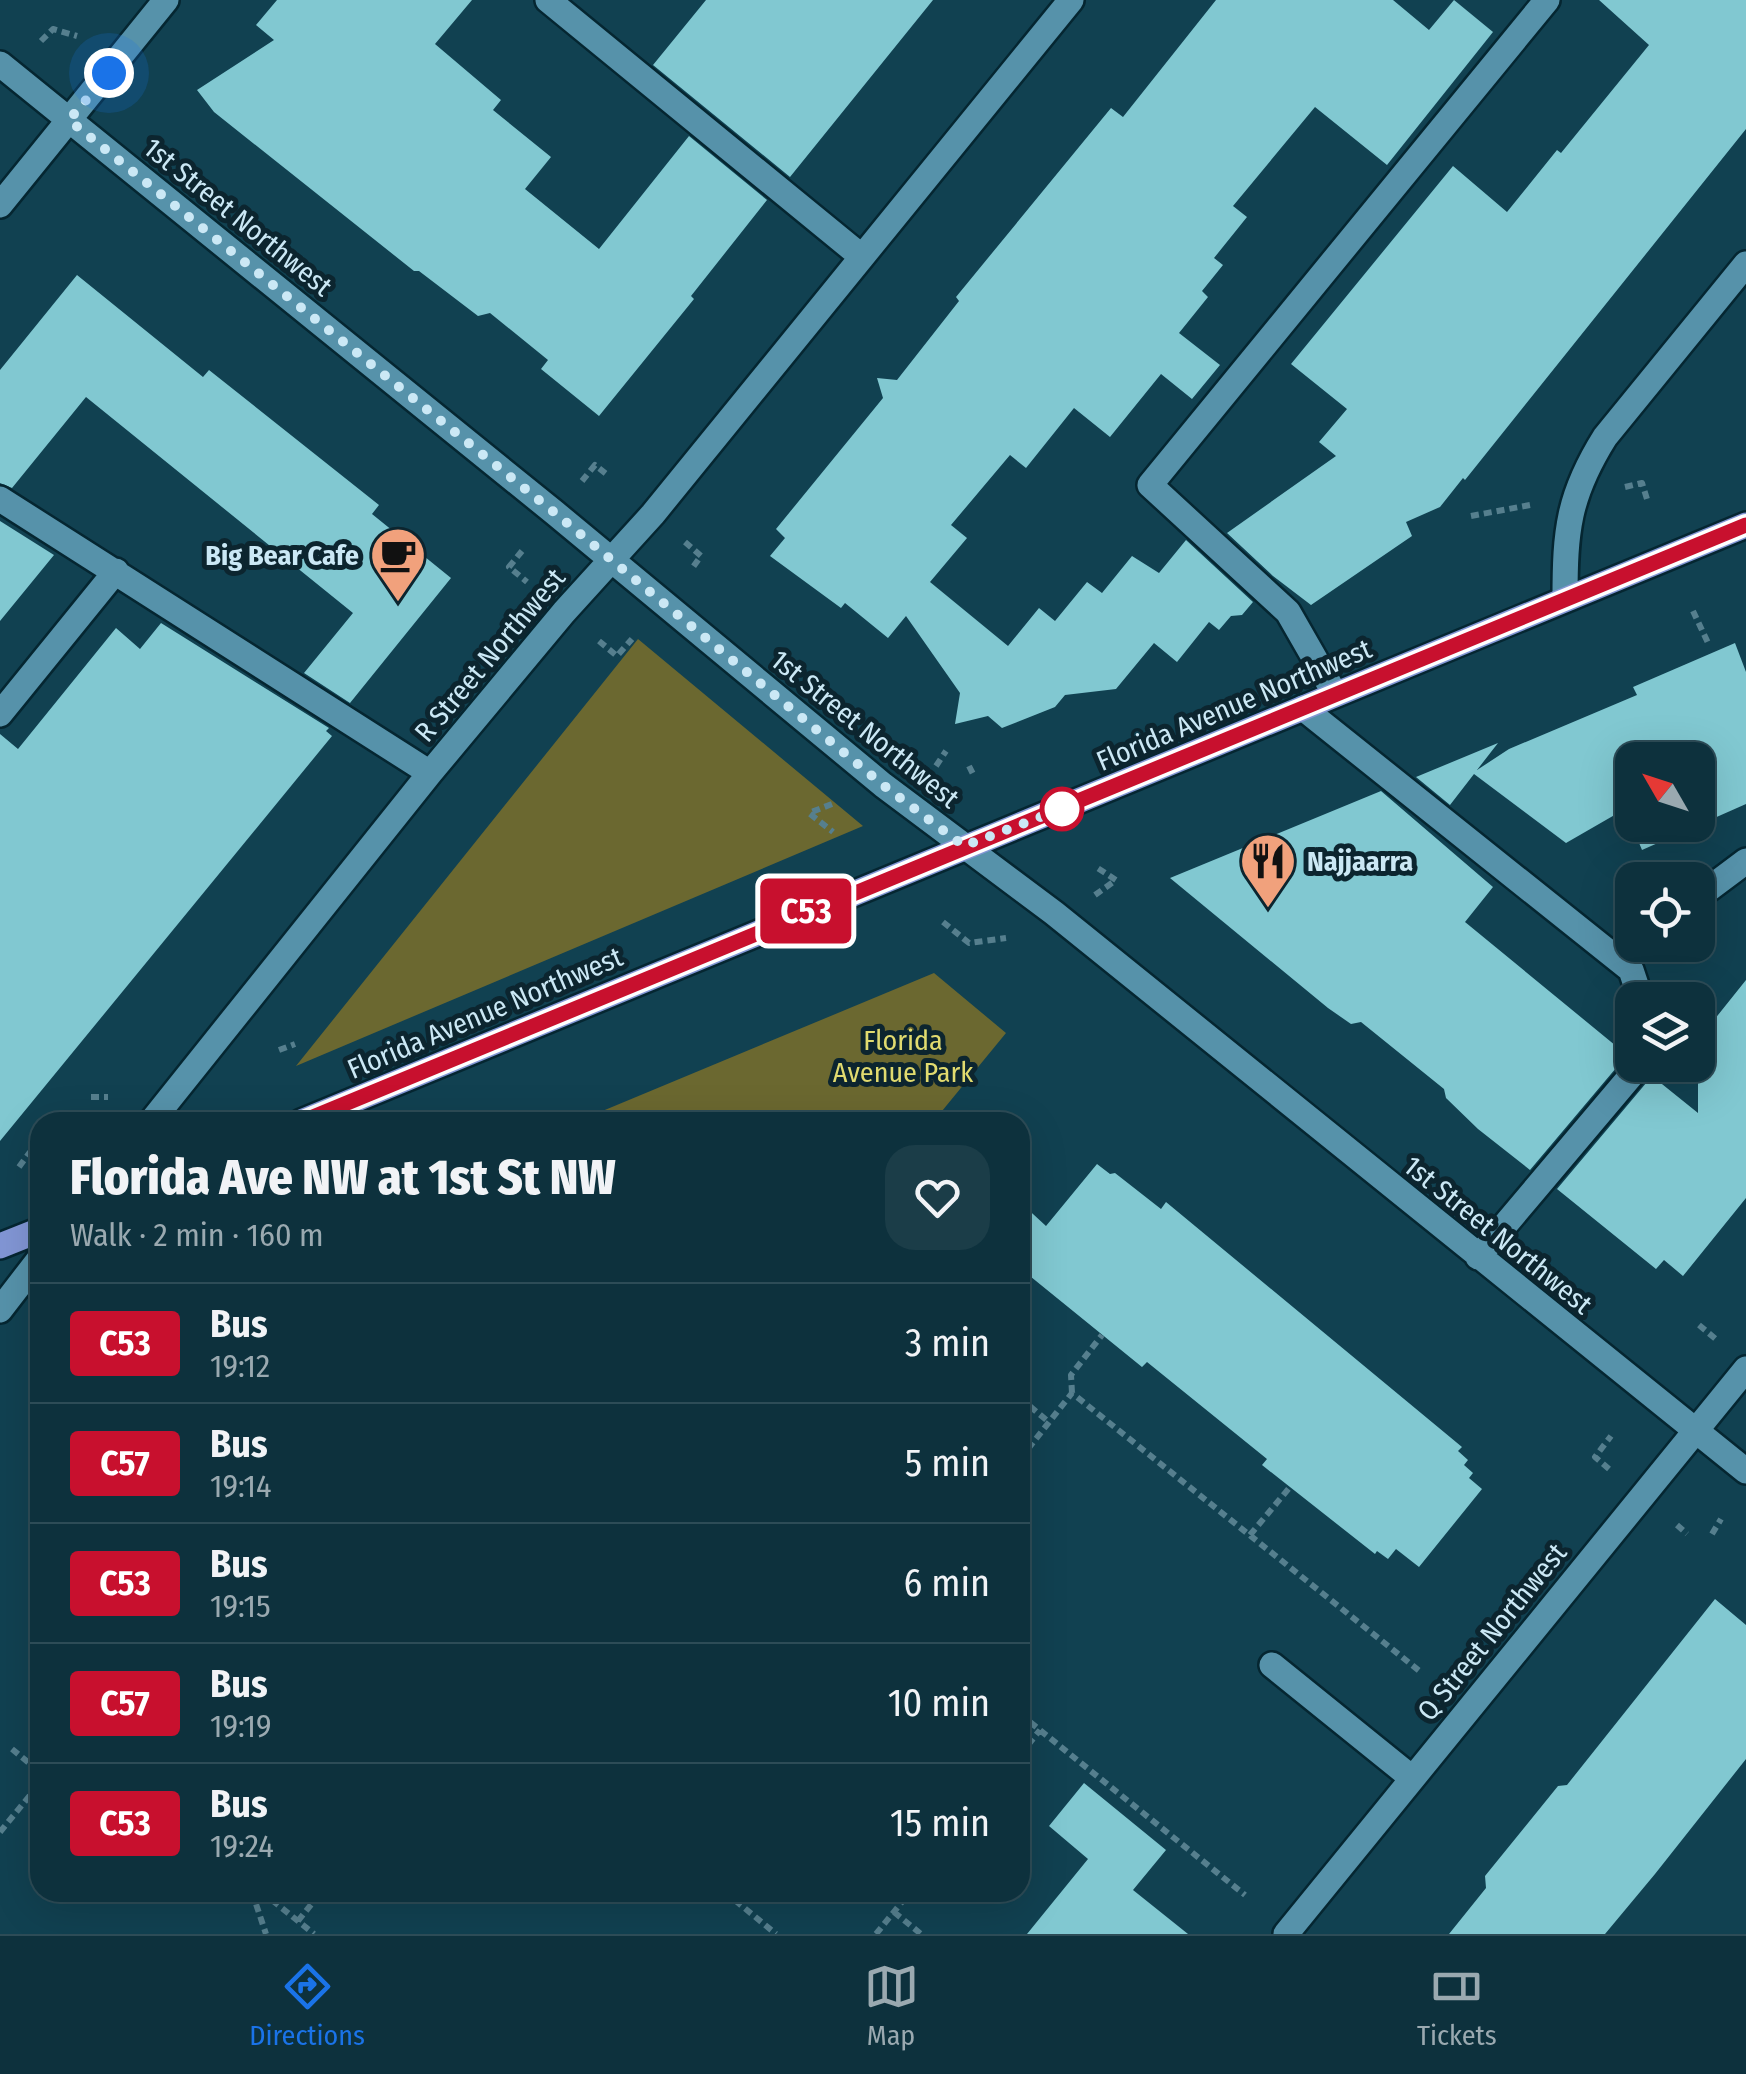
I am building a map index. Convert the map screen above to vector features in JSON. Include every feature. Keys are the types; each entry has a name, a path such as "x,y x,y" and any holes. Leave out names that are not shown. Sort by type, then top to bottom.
{"main road":[{"name":"Florida Avenue Northwest","path":"325,1112 964,846 1034,822 1746,524"},
{"path":"0,1246 30,1234"}],"street":[{"path":"0,205 166,0"},
{"name":"R Street Northwest","path":"160,1112 430,773 653,514 1071,0"},
{"path":"1335,694 1288,612 1150,484 1547,0"},
{"path":"563,5 862,257"},
{"name":"1st Street Northwest","path":"0,64 883,785 1054,913 1746,1471"},
{"path":"1564,600 1567,523 1592,457 1746,264"},
{"path":"0,498 430,773"},
{"path":"0,714 116,571"},
{"path":"1303,708 1615,944"},
{"path":"1715,884 1746,861"},
{"path":"1478,1257 1626,1082"},
{"path":"0,1310 30,1271"},
{"name":"Q Street Northwest","path":"1286,1934 1746,1369"},
{"path":"1272,1665 1412,1778"}],"path":[{"path":"41,41 53,29 77,36"},
{"path":"582,481 596,465 609,476"},
{"path":"1642,483 1648,498"},
{"path":"1471,516 1536,504"},
{"path":"684,540 701,556 690,570"},
{"path":"522,551 509,567 527,582"},
{"path":"1692,611 1709,645"},
{"path":"599,641 617,656 632,639"},
{"path":"936,766 946,752"},
{"path":"969,766 974,776"},
{"path":"832,804 810,813 833,832"},
{"path":"1094,895 1116,880 1096,867"},
{"path":"942,922 969,943 1006,938"},
{"path":"280,1050 294,1044"},
{"path":"91,1097 108,1097"},
{"path":"20,1167 30,1152"},
{"path":"1699,1325 1718,1341"},
{"path":"1030,1447 1072,1393 1071,1375 1102,1335"},
{"path":"1072,1393 1422,1673"},
{"path":"1030,1406 1050,1422"},
{"path":"1610,1470 1596,1457 1611,1436"},
{"path":"1250,1536 1290,1487"},
{"path":"1712,1534 1722,1519"},
{"path":"1678,1526 1687,1534"},
{"path":"1030,1722 1245,1895"},
{"path":"1030,1742 1040,1730"},
{"path":"12,1749 30,1764"},
{"path":"0,1832 30,1795"},
{"path":"255,1902 266,1934"},
{"path":"274,1902 304,1931 314,1934"},
{"path":"298,1921 312,1902"},
{"path":"737,1902 773,1933"},
{"path":"876,1934 902,1902"},
{"path":"894,1912 921,1934"}],"green space":[{"path":"638,639 863,826 296,1066"},
{"name":"Florida Avenue Park","path":"934,973 1006,1033 941,1112 600,1112"}],"building":[{"path":"277,0 472,0 435,44 501,100 493,110 551,157 525,189 599,249 689,136 767,200 691,296 694,299 599,416 541,369 548,360 490,313 478,316 414,271 214,112 197,90 274,40 256,25"},
{"path":"706,0 933,0 790,177 653,65"},
{"path":"1216,0 1393,0 1429,30 1454,0 1493,32 1387,165 1315,107 1233,206 1247,217 1214,258 1223,265 1202,291 1208,297 1179,333 1220,365 1192,399 1161,374 1110,437 1074,408 1026,468 1010,455 951,525 967,538 930,582 1008,646 1039,608 1055,621 1087,582 1102,593 1132,556 1159,573 1186,540 1253,602 1242,615 1231,616 1219,630 1209,622 1177,662 1154,643 1116,689 1065,695 1055,707 1002,728 988,716 955,724 960,693 906,616 888,638 845,603 841,608 770,556 785,538 776,529 883,398 877,378 897,380 959,301 956,297 1111,108 1123,117"},
{"path":"1599,0 1746,0 1746,129 1465,480 1440,507 1406,522 1412,536 1311,605 1227,533 1336,456 1319,442 1347,409 1291,364 1453,166 1507,212 1557,150 1561,153 1649,45"},
{"path":"77,275 203,377 209,370 379,505 372,514 451,578 350,703 304,673 353,613 86,397 12,488 0,483 0,370"},
{"path":"0,521 54,555 0,621"},
{"path":"161,623 329,728 326,731 332,736 0,1141 0,734 18,749 116,628 140,649"},
{"path":"1735,643 1746,672 1746,804 1715,818 1715,742 1615,742 1615,815 1566,843 1474,774 1450,805 1416,777 1498,743 1477,770 1509,749 1637,695 1633,687"},
{"path":"1381,791 1493,887 1465,922 1615,1045 1615,1069 1530,1170 1478,1129 1446,1098 1444,1089 1361,1022 1351,1024 1328,1008 1170,878"},
{"path":"1639,842 1660,842 1642,850"},
{"path":"1746,980 1746,1198 1683,1276 1664,1260 1656,1269 1557,1189 1647,1082 1659,1082 1698,1113 1698,1082 1715,1082 1715,1019"},
{"path":"1097,1164 1161,1209 1166,1202 1462,1447 1458,1451 1468,1460 1464,1465 1473,1473 1469,1478 1482,1489 1419,1567 1396,1549 1388,1559 1377,1551 1375,1554 1262,1465 1267,1459 1147,1362 1142,1367 1030,1276 1030,1211 1046,1226"},
{"path":"1715,1599 1746,1625 1746,1759 1655,1874 1605,1934 1449,1934 1486,1888 1485,1876 1558,1786 1567,1785"},
{"path":"1084,1783 1166,1850 1133,1890 1188,1934 1027,1934 1088,1859 1049,1826"}],"bus line":[{"name":"C53","path":"325,1112 1746,525"}],"place":[{"name":"Big Bear Cafe","path":"398,604"},
{"name":"Najjaarra","path":"1268,910"}],"route":[{"path":"109,73 69,120 555,513 883,785 964,846 1067,807 1062,809"}]}
